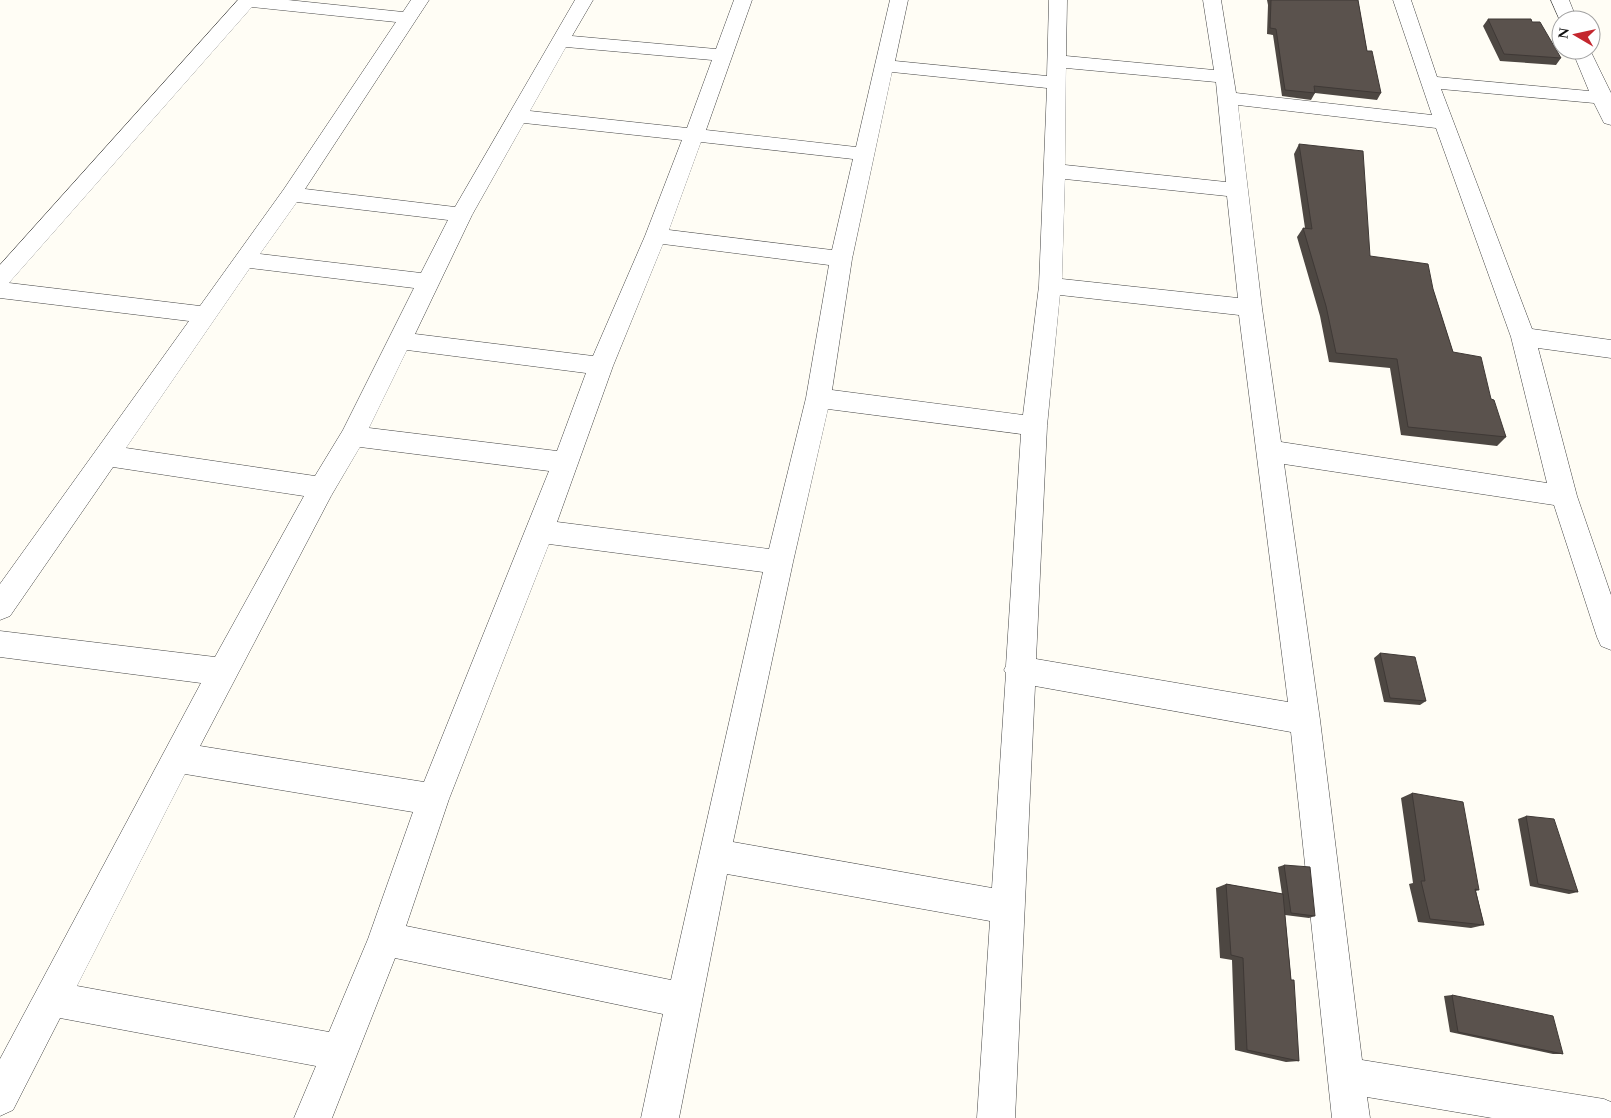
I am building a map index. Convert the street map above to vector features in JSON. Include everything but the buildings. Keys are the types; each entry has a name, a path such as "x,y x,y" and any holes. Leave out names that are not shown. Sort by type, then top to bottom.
{"street":[{"path":"0,279 248,0 413,9"},
{"path":"0,1097 177,758 322,488 353,436 461,215 584,0"},
{"path":"313,1118 338,1052 385,940 433,799 540,531 601,366 656,236 743,0"},
{"path":"660,1118 714,855 779,562 818,398 841,259 899,0"},
{"path":"996,1118 1019,670 1034,426 1050,286 1055,171 1058,0"},
{"path":"1212,0 1227,88 1250,308 1305,720 1351,1118"},
{"path":"1402,0 1429,82 1523,337 1564,496 1611,637"},
{"path":"0,607 291,194 413,9"},
{"path":"562,41 724,55"},
{"path":"1586,60 1606,98 1611,119"},
{"path":"885,66 1056,72 1227,88 1445,123"},
{"path":"1429,82 1606,98"},
{"path":"518,116 865,154"},
{"path":"1055,171 1238,190"},
{"path":"291,194 461,215"},
{"path":"656,236 841,259"},
{"path":"244,260 429,282"},
{"path":"1050,286 1250,308"},
{"path":"0,290 206,315"},
{"path":"1523,337 1611,348"},
{"path":"401,341 601,366"},
{"path":"818,398 1034,426"},
{"path":"353,436 565,463"},
{"path":"1269,451 1564,496"},
{"path":"107,456 322,488"},
{"path":"540,531 779,562"},
{"path":"0,644 223,672"},
{"path":"1019,670 1305,720"},
{"path":"177,758 433,799"},
{"path":"714,855 1006,907"},
{"path":"385,940 685,1001"},
{"path":"52,999 338,1052"},
{"path":"1346,1075 1604,1118"}]}
